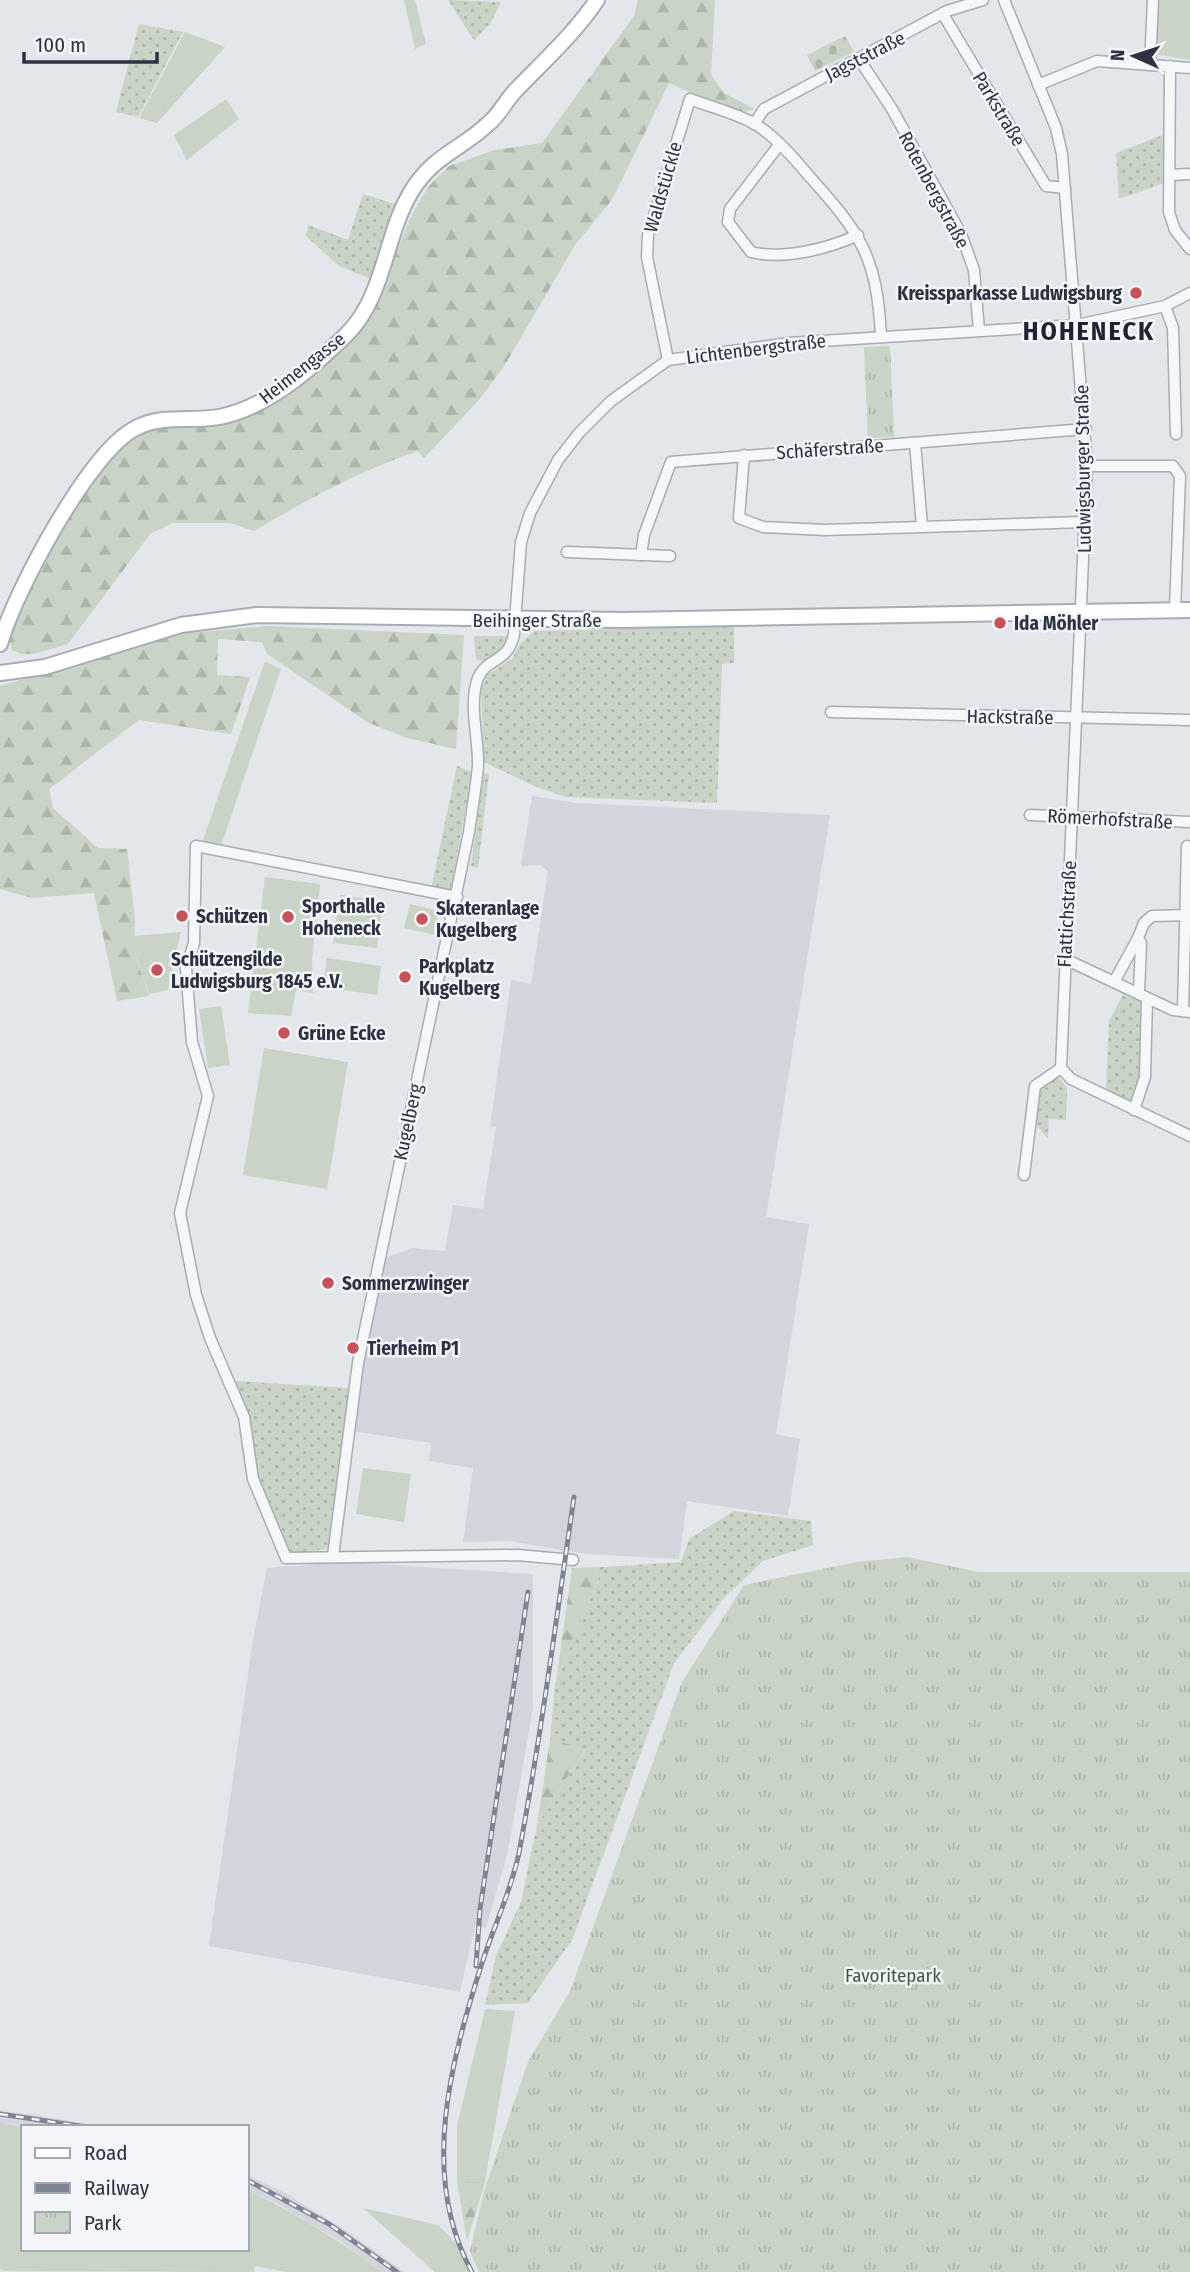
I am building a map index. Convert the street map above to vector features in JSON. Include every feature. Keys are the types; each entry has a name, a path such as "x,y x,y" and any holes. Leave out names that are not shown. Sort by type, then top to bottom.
{"main road":[{"name":"Heimengasse","path":"0,644 12,611 67,507 108,450 134,428 153,421 219,417 262,401 348,333 367,307 383,268 392,231 412,190 426,170 445,152 475,135 492,121 512,93 570,36 597,0"},
{"name":"Beihinger Straße","path":"0,673 45,667 157,631 211,619 257,615 515,620 1082,614 1183,610"}],"street":[{"name":"Jagststraße","path":"754,124 764,109 944,16 947,11 983,0"},
{"name":"Ludwigsburger Straße","path":"1004,0 1056,128 1065,188 1086,429 1082,614"},
{"path":"1150,64 1153,0"},
{"name":"Parkstraße","path":"944,16 1046,186 1065,188"},
{"name":"Rotenbergstraße","path":"859,59 892,109 961,234 974,271 979,331"},
{"path":"1038,85 1097,61 1190,68"},
{"path":"1170,66 1169,212 1175,230 1190,249"},
{"name":"Waldstückle","path":"667,360 647,257 648,235 690,99 754,124"},
{"path":"754,124 806,171 858,235 870,259 877,287 881,337"},
{"path":"779,145 730,209 729,222 751,252 767,256 802,251 858,235"},
{"path":"1170,175 1190,174"},
{"name":"Lichtenbergstraße","path":"476,688 485,668 497,662 510,649 521,542 530,513 558,460 579,433 611,401 667,360 789,342 1077,325 1165,306 1190,293"},
{"path":"1165,306 1173,328 1176,434"},
{"name":"Schäferstraße","path":"641,555 644,535 671,462 1086,429"},
{"path":"915,443 922,526"},
{"path":"744,455 739,518 750,524 825,530 1085,522"},
{"path":"1087,466 1173,466 1181,476 1185,513 1183,610"},
{"path":"567,552 670,556"},
{"name":"Flattichstraße","path":"1061,1068 1059,1054 1082,614"},
{"name":"Kugelberg","path":"333,1556 358,1363 457,897 478,765 476,688"},
{"name":"Hackstraße","path":"831,712 1190,720"},
{"name":"Römerhofstraße","path":"1030,815 1190,822"},
{"path":"457,897 196,846 194,943 186,969 192,1042 208,1096 180,1213 196,1295 243,1417 253,1479 286,1558 518,1555 573,1560"},
{"path":"1065,959 1172,1010 1186,1011 1187,846"},
{"path":"1115,982 1144,923 1152,916 1187,915"},
{"path":"1134,1110 1145,1077 1138,938"},
{"path":"1024,1175 1035,1086 1061,1068 1071,1079 1189,1134"}],"shaded area":[{"path":"532,796 576,803 830,815 766,1217 809,1224 776,1434 800,1439 788,1516 687,1501 679,1559 586,1554 509,1541 463,1542 473,1468 429,1461 431,1443 352,1431 366,1339 383,1259 412,1248 445,1251 453,1205 483,1209 496,1127 490,1126 511,980 531,984 548,871 540,865 521,866"},
{"path":"342,1562 533,1574 533,1707 508,1851 486,1928 475,1926 460,1992 209,1946 253,1640 267,1568"},
{"path":"0,2111 92,2125 35,2125 0,2124"},
{"path":"248,2175 285,2193 345,2230 404,2272 382,2272 338,2240 278,2204 248,2190"}],"green space":[{"path":"404,0 415,0 426,44 415,49"},
{"path":"448,0 501,2 490,24 474,40"},
{"path":"638,0 715,0 711,75 724,93 755,109 739,114 669,83 612,200 575,245 503,368 478,401 424,458 418,451 375,467 254,531 230,523 173,523 151,533 68,644 34,654 21,654 12,650 9,640 12,622 93,474 125,438 158,423 261,403 354,334 375,306 410,218 428,187 449,166 495,150 542,143 634,16"},
{"path":"1160,0 1190,0 1190,60 1154,54"},
{"path":"139,24 183,32 138,117 116,112"},
{"path":"185,32 225,47 157,123 139,118"},
{"path":"845,36 854,52 815,71 807,55"},
{"path":"226,99 239,119 187,160 174,135"},
{"path":"1163,135 1164,183 1119,199 1116,153"},
{"path":"363,194 398,205 371,279 339,266 306,236 308,225 348,240"},
{"path":"890,346 894,437 868,438 864,347"},
{"path":"734,625 734,663 722,664 717,803 566,797 534,786 484,762 481,690 487,675 512,659 520,644 534,631"},
{"path":"268,626 464,635 456,749 407,738 369,723 267,654 262,642 218,639 217,675 250,677 231,734 139,720 49,789 53,808 98,848 127,849 135,921 134,951 149,996 117,1001 94,893 32,898 0,889 0,686 178,634"},
{"path":"474,636 508,636 505,650 482,661 476,659"},
{"path":"265,661 281,669 221,846 202,843"},
{"path":"457,766 472,772 451,890 431,889"},
{"path":"484,773 489,774 478,868 471,866"},
{"name":"Sporthalle Hoheneck","path":"265,877 320,884 312,959 313,993 296,990 291,1016 248,1013"},
{"path":"340,895 383,901 377,948 333,943"},
{"name":"Skateranlage Kugelberg","path":"410,904 439,911 434,935 404,928"},
{"name":"Schützengilde Ludwigsburg 1845 e.V.","path":"181,932 168,990 149,994 134,950 134,936"},
{"path":"327,958 381,966 377,995 323,987"},
{"path":"1123,995 1144,1003 1143,1078 1133,1103 1106,1091 1109,1021"},
{"path":"221,1006 230,1065 208,1068 199,1009"},
{"path":"264,1048 348,1062 327,1189 243,1175"},
{"path":"1057,1075 1067,1088 1066,1120 1049,1119 1048,1139 1034,1122 1041,1085"},
{"path":"235,1381 350,1388 329,1548 290,1556 263,1493 255,1467 252,1430"},
{"path":"363,1468 411,1474 404,1522 356,1514"},
{"path":"734,1511 811,1521 813,1545 763,1561 724,1598 674,1663 572,1940 528,2003 485,2005 496,1956 521,1902 537,1825 586,1749 550,1740 555,1684 604,1567 681,1562 689,1539"},
{"name":"Favoritepark","path":"908,1557 978,1572 1190,1572 1190,2272 479,2272 470,2251 485,2188 528,2062 570,1991 682,1682 744,1585 857,1562"},
{"path":"604,1567 556,1681 572,1568"},
{"path":"550,1740 586,1748 537,1825"},
{"path":"485,2009 515,2011 485,2182 457,2181 457,2126"},
{"path":"0,2124 21,2126 21,2251 248,2251 248,2191 316,2228 382,2272 286,2272 255,2266 254,2272 0,2269"},
{"path":"457,2181 485,2182 467,2241"},
{"path":"363,2208 438,2225 457,2244 472,2272 435,2272"}],"railway":[{"path":"472,2272 456,2235 447,2197 444,2158 451,2079 470,2000 512,1881 519,1853 542,1720 574,1497"},
{"path":"476,1966 480,1909 528,1592"},
{"path":"0,2114 73,2125"},
{"path":"248,2181 329,2224 397,2272"}],"place":[{"name":"Kreissparkasse Ludwigsburg","path":"1136,293"},
{"name":"Ida Möhler","path":"1000,623"},
{"name":"Schützen","path":"182,916"},
{"name":"Sporthalle Hoheneck","path":"288,917"},
{"name":"Skateranlage Kugelberg","path":"422,919"},
{"name":"Schützengilde Ludwigsburg 1845 e.V.","path":"157,970"},
{"name":"Parkplatz Kugelberg","path":"405,977"},
{"name":"Grüne Ecke","path":"284,1033"},
{"name":"Sommerzwinger","path":"328,1283"},
{"name":"Tierheim P1","path":"353,1348"}],"district":[{"name":"HOHENECK","path":"1089,331"}]}
